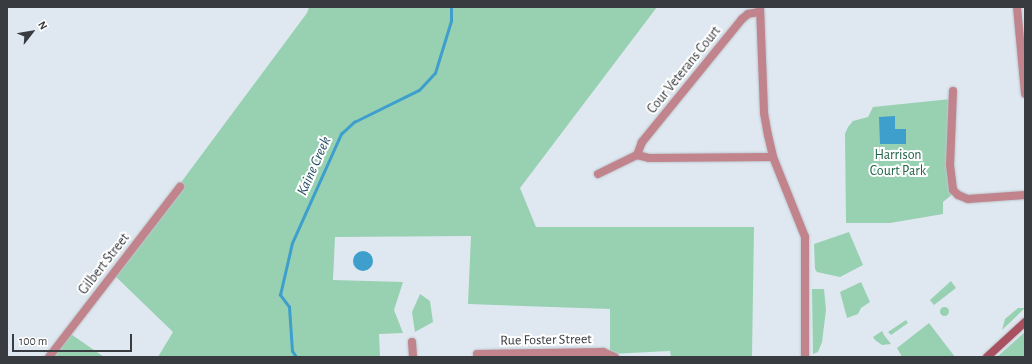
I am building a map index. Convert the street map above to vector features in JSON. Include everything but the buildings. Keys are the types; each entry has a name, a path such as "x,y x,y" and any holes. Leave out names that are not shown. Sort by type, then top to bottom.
{"main road":[{"path":"987,357 1025,322"}],"street":[{"path":"1017,7 1025,94"},
{"path":"760,9 764,113 773,157 805,237 806,357"},
{"name":"Cour Veterans Court","path":"637,155 642,142 742,18 760,9"},
{"path":"953,91 950,165 953,190 958,196 968,199 1025,195"},
{"path":"598,174 637,155 649,158 773,157"},
{"name":"Gilbert Street","path":"49,357 180,187"},
{"path":"412,342 413,357"},
{"name":"Rue Foster Street","path":"477,354 524,356 603,352 615,357"}],"green space":[{"path":"309,7 657,7 520,188 536,227 754,227 752,357 671,357 670,351 610,354 610,309 468,304 471,236 335,237 333,280 403,282 394,310 403,333 379,334 380,357 158,357 173,332 113,274 307,13"},
{"name":"Harrison Court Park","path":"951,99 955,192 943,202 943,214 890,223 846,223 845,134 853,121 868,117 873,107"},
{"path":"849,232 863,265 840,277 817,272 815,269 814,244"},
{"path":"951,281 956,288 934,305 930,300"},
{"path":"861,282 870,302 861,308 858,314 847,318 840,292"},
{"path":"812,289 824,289 826,310 822,342 818,352 813,354"},
{"path":"420,294 430,301 433,322 415,332 412,312"},
{"path":"944,306 949,311 944,316 939,311"},
{"path":"1018,308 1025,308 1002,330 1005,319"},
{"path":"906,320 908,323 891,335 888,332"},
{"path":"929,323 955,357 902,357 897,348"},
{"path":"882,331 891,344 882,345 875,340 873,337"},
{"path":"68,332 104,357 49,357"},
{"path":"1025,332 1025,357 997,357"}],"water":[{"path":"895,116 895,129 906,129 906,144 880,144 879,117"},
{"path":"363,251 370,254 373,261 370,268 363,271 356,268 353,261 356,254"}],"waterway":[{"name":"Kaine Creek","path":"296,357 292,351 289,307 280,295 292,243 341,134 354,122 419,90 435,73 451,21 451,7"}]}
